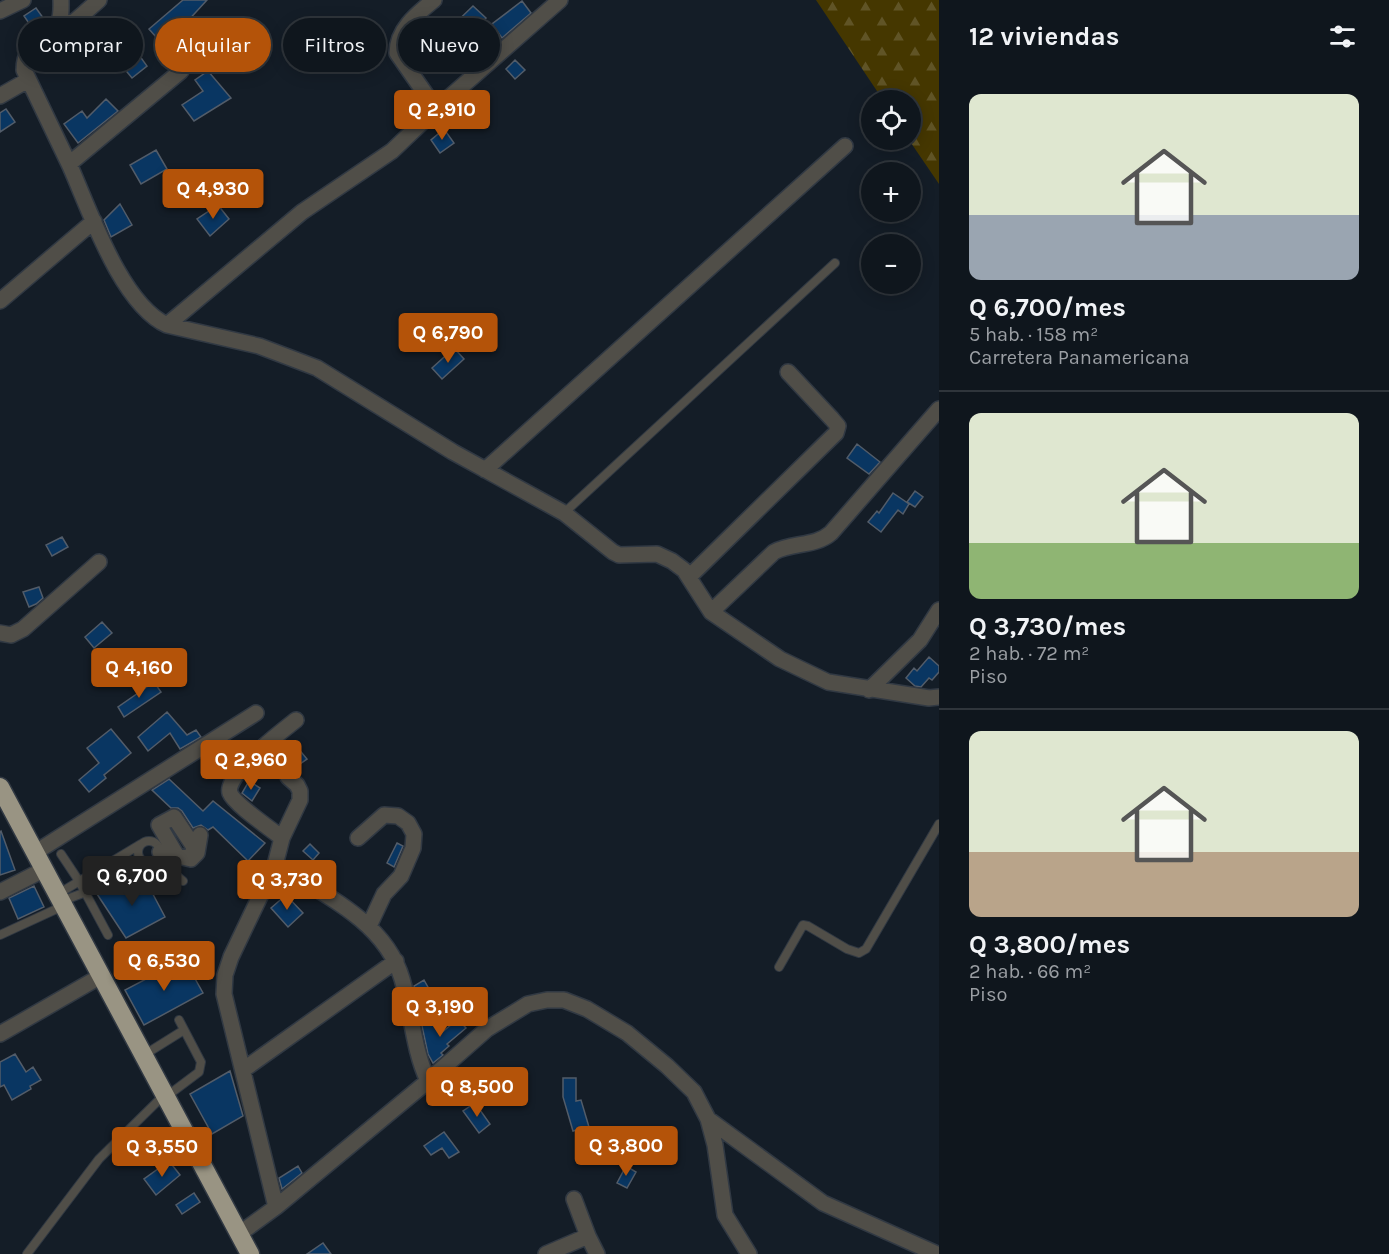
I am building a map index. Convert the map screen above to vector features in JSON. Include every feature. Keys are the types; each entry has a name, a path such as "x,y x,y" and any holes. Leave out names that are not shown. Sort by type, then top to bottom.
{"highway":[{"path":"0,787 250,1254"}],"street":[{"path":"0,11 22,0"},
{"path":"59,18 61,0"},
{"path":"79,18 99,0"},
{"path":"434,0 415,15 404,29 397,46 397,53 436,109"},
{"path":"167,325 302,212 392,151 436,109 560,0"},
{"path":"25,72 110,255 139,303 159,321 167,325 259,346 317,368 485,470 564,513 613,552 619,555 657,554 672,561 684,570 711,612 780,659 828,682 869,690 929,698 939,697"},
{"path":"69,164 180,72"},
{"path":"0,96 28,80"},
{"path":"485,470 845,146"},
{"path":"0,301 94,221"},
{"path":"689,577 836,433 837,426 832,419 788,372"},
{"path":"711,612 774,552 782,548 819,541 831,533 939,409"},
{"path":"0,633 11,635 23,629 99,562"},
{"path":"869,690 920,640 939,610"},
{"path":"36,852 256,713"},
{"path":"282,838 239,804 231,795 229,786 233,777 296,720"},
{"path":"276,1207 224,994 225,975 231,957 275,865 282,838 300,800 297,785 288,777"},
{"path":"358,838 384,815 398,816 408,823 414,834 413,848 404,868 397,881 384,894 369,926"},
{"path":"157,858 184,857 197,853 200,835"},
{"path":"275,865 355,914 369,926 396,961 420,1065 428,1081"},
{"path":"0,892 45,869"},
{"path":"243,1070 396,961"},
{"path":"0,1034 101,976"},
{"path":"239,1234 276,1207 488,1029 528,1004 547,1000 564,1000 587,1009 627,1033 694,1092 708,1119 715,1145 725,1215 749,1254"},
{"path":"708,1119 823,1203 937,1254"},
{"path":"574,1199 597,1254"},
{"path":"546,1254 588,1236"}],"lane":[{"path":"564,513 834,263"},
{"path":"779,967 803,925 847,949 859,953 866,949 939,824"},
{"path":"62,900 79,881 148,841 155,843 157,858 183,881"},
{"path":"141,844 138,850 139,857 144,862 157,858"},
{"path":"61,854 79,881 108,935"},
{"path":"0,935 62,900 139,872 157,858"},
{"path":"27,1254 99,1160 166,1095 199,1072 201,1062 179,1020"},
{"path":"144,1055 184,1030"}],"green space":[{"path":"816,0 939,0 939,184 916,150 921,150 921,90 876,90"}],"building":[{"path":"183,0 207,0 190,18 162,18"},
{"path":"522,1 531,13 502,38 500,18"},
{"path":"473,6 486,18 461,18"},
{"path":"36,8 43,18 25,18 24,16"},
{"path":"155,24 155,36 149,29"},
{"path":"515,60 525,70 515,79 506,69"},
{"path":"127,72 140,72 132,78"},
{"path":"209,72 231,98 194,121 182,105 203,91 195,80"},
{"path":"106,99 118,111 78,143 64,124 82,111 87,118"},
{"path":"6,109 15,122 0,132 0,113"},
{"path":"444,129 454,143 440,153 431,140"},
{"path":"156,150 167,169 141,184 130,165"},
{"path":"120,204 132,225 111,237 104,220"},
{"path":"218,205 229,219 210,236 197,219"},
{"path":"454,348 464,359 442,379 432,368"},
{"path":"857,444 880,462 869,474 847,458"},
{"path":"915,491 923,497 915,507 907,502"},
{"path":"893,493 909,504 903,514 898,510 881,532 868,522 877,511 879,513"},
{"path":"62,537 68,547 52,556 46,545"},
{"path":"39,587 43,598 29,607 23,592"},
{"path":"102,622 112,633 94,648 85,637"},
{"path":"929,657 939,666 939,672 921,687 915,686 906,678 914,668 917,671"},
{"path":"154,682 161,692 124,717 118,707"},
{"path":"167,712 187,735 196,730 201,737 180,749 170,733 148,751 138,737"},
{"path":"111,729 131,753 104,775 106,778 89,792 79,780 99,763 87,748"},
{"path":"297,747 307,759 293,769 284,757"},
{"path":"169,779 203,811 213,801 265,843 248,861 213,827 208,830 201,825 193,828 182,811 178,808 171,808 152,790"},
{"path":"249,781 260,788 252,801 242,793"},
{"path":"0,832 15,870 0,875"},
{"path":"397,843 403,846 394,867 387,863"},
{"path":"310,844 319,853 313,860 303,851"},
{"path":"128,882 147,883 165,917 126,938 97,894"},
{"path":"34,886 44,907 18,919 9,898"},
{"path":"286,895 303,913 288,927 271,908"},
{"path":"184,959 203,993 144,1025 125,990"},
{"path":"424,980 429,989 417,996 414,986"},
{"path":"458,1019 466,1028 447,1044 449,1046 441,1053 443,1055 433,1063 428,1054 422,1026 430,1020 440,1034"},
{"path":"15,1054 26,1072 33,1067 41,1080 12,1100 4,1085 0,1087 0,1062"},
{"path":"230,1071 243,1116 212,1134 190,1094"},
{"path":"563,1078 576,1078 576,1101 581,1100 589,1127 573,1131 563,1097"},
{"path":"475,1103 490,1124 479,1133 463,1111"},
{"path":"444,1132 459,1152 449,1158 442,1148 431,1155 424,1146"},
{"path":"169,1161 180,1175 156,1195 144,1179"},
{"path":"298,1166 302,1173 282,1189 279,1178"},
{"path":"626,1166 636,1172 627,1188 617,1183"},
{"path":"194,1193 200,1202 182,1214 176,1205"},
{"path":"323,1243 331,1254 307,1254"}]}
